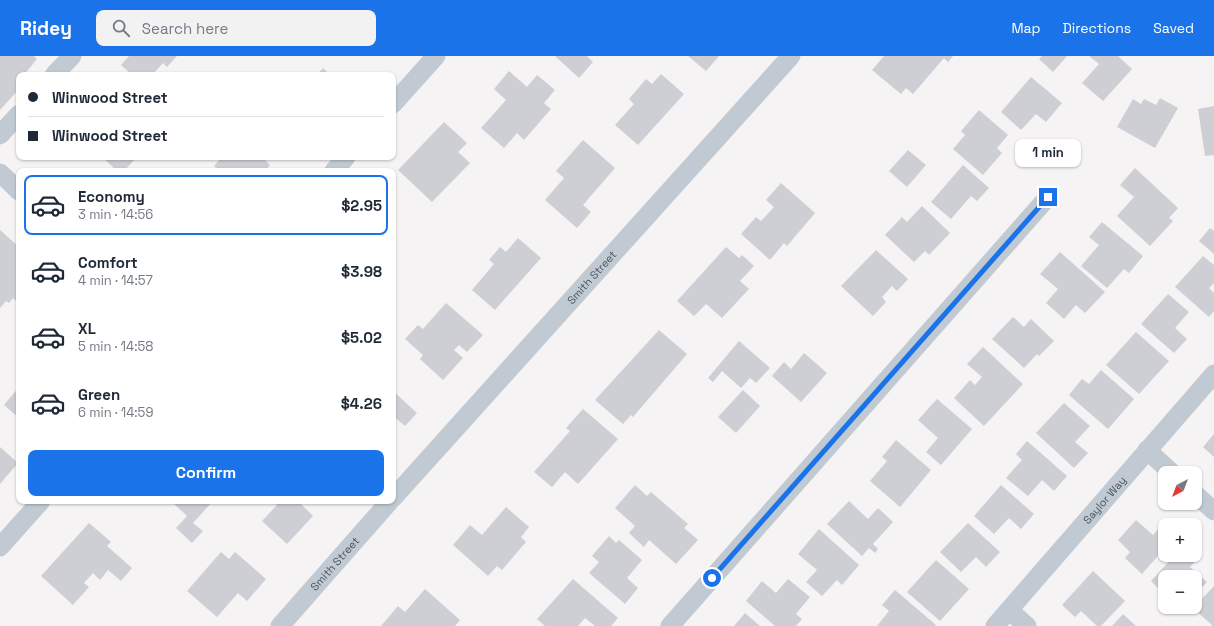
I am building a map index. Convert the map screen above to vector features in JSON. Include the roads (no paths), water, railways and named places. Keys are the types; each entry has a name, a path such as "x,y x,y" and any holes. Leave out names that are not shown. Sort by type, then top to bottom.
{"street":[{"path":"57,72 72,56"},
{"path":"396,101 436,56"},
{"name":"Smith Street","path":"396,495 791,56"},
{"path":"0,135 16,117"},
{"path":"337,168 343,160"},
{"path":"0,173 16,188"},
{"path":"670,626 1048,197"},
{"name":"Saylor Way","path":"995,626 1214,374"},
{"path":"1147,450 1164,466"},
{"path":"1202,500 1214,511"},
{"path":"0,547 38,504"},
{"name":"Smith Street","path":"280,626 387,504"},
{"path":"1009,610 1027,626"}]}
